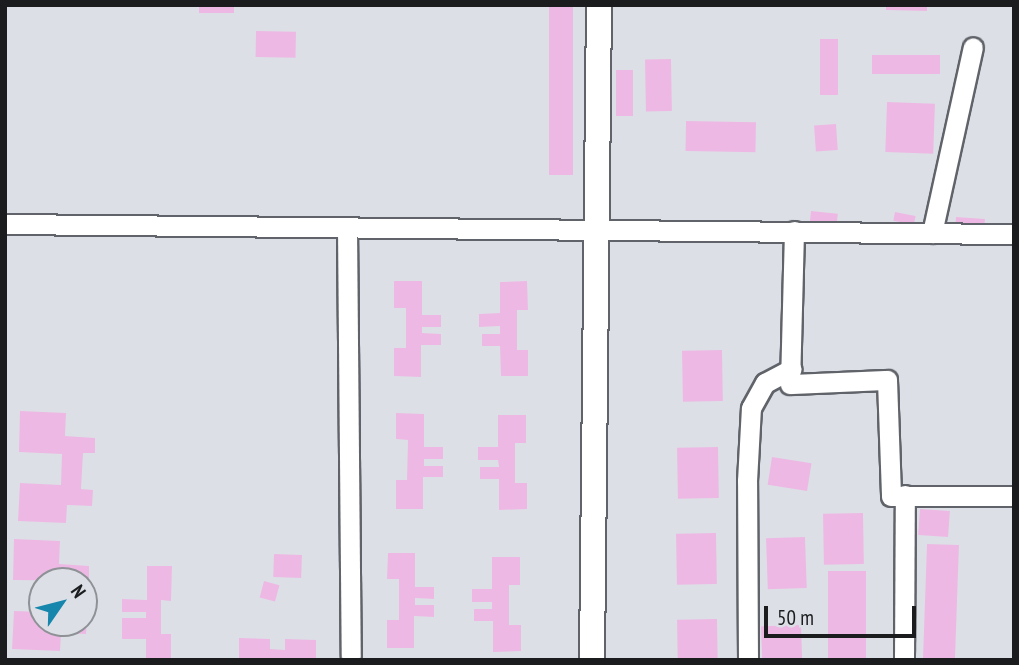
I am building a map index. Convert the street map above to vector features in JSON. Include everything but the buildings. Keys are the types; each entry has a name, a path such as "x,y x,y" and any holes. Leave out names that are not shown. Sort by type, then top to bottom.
{"street":[{"path":"592,660 599,5"},
{"path":"932,233 974,47"},
{"path":"5,224 1014,234"},
{"path":"347,227 351,656"},
{"path":"794,231 790,384 887,380 891,496 1014,496"},
{"path":"748,660 747,481 751,408 765,383 791,369"},
{"path":"904,660 905,495"}]}
